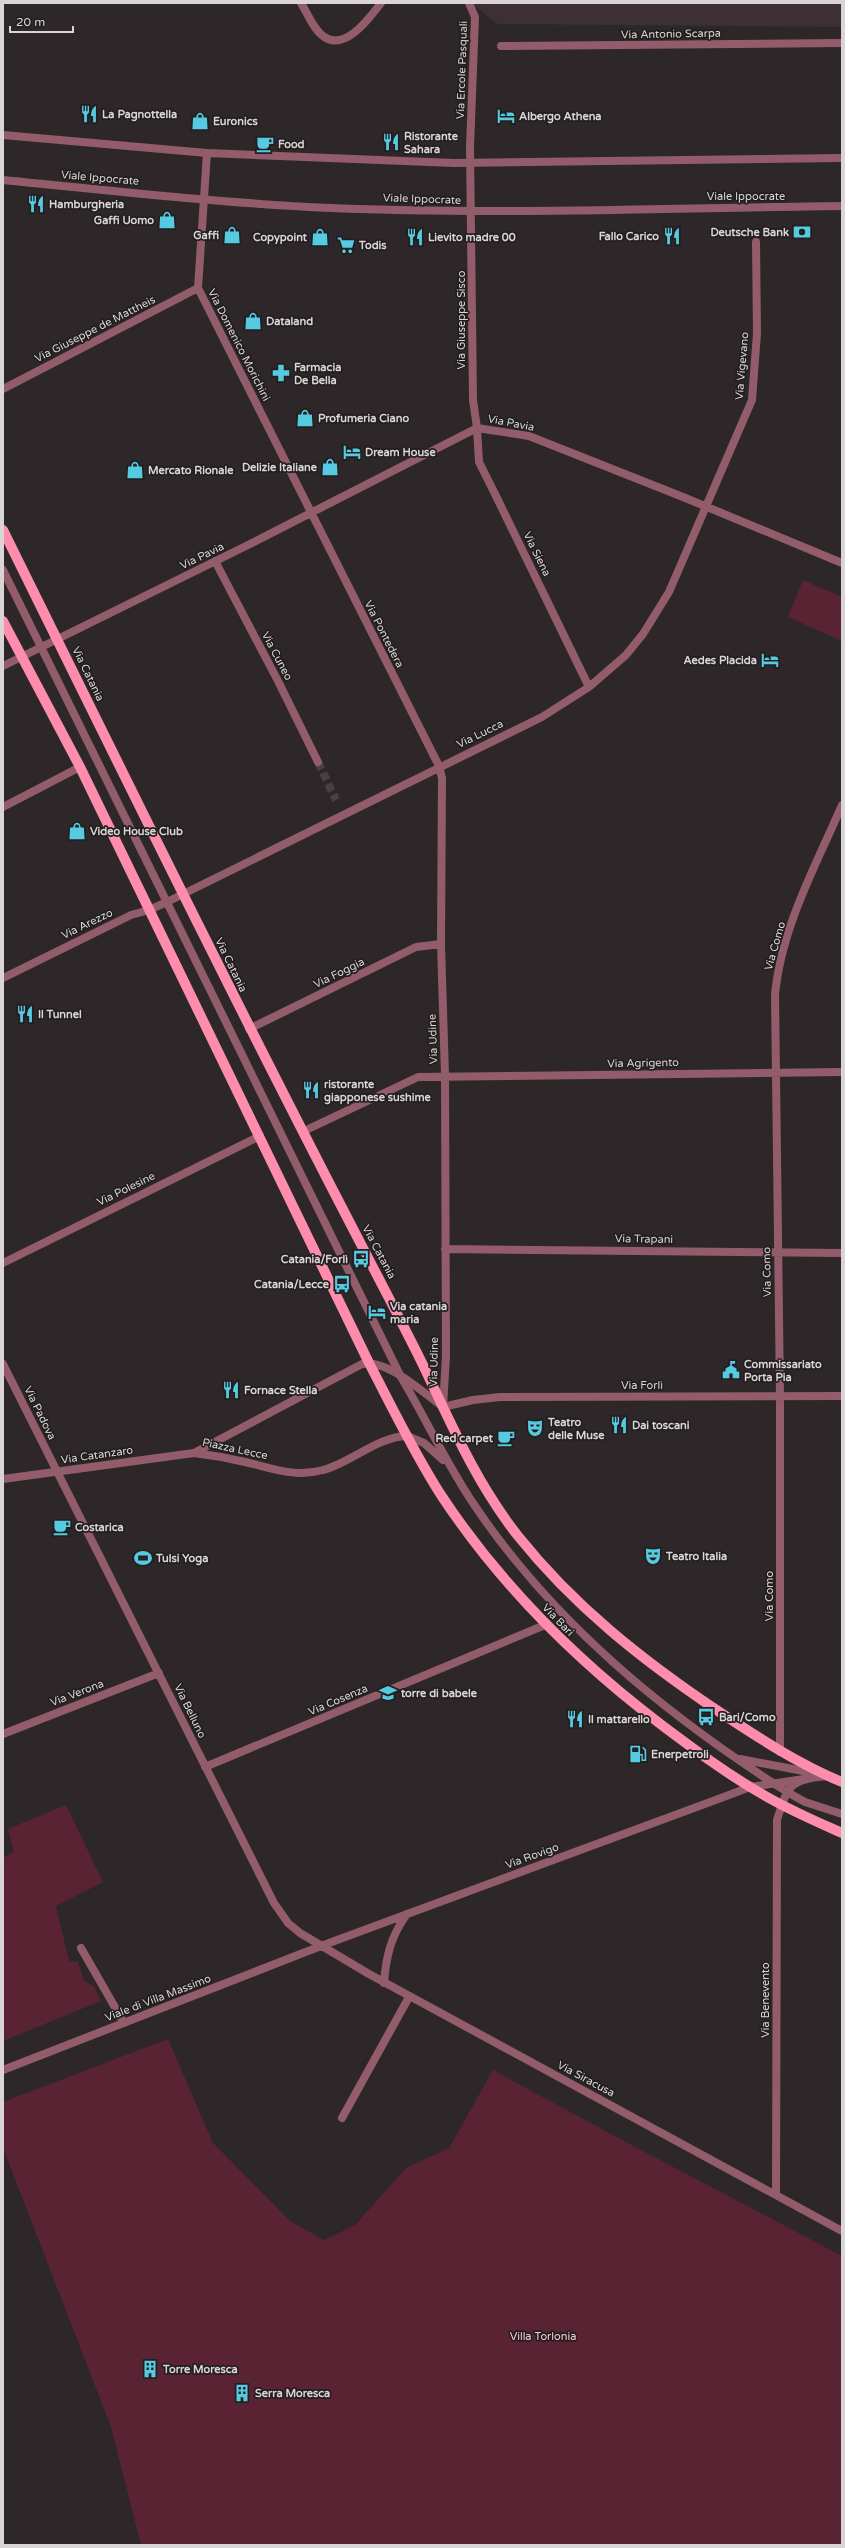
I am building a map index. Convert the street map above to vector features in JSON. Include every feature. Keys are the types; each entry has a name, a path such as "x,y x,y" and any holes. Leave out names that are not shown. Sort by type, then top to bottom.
{"main road":[{"name":"Via Catania","path":"3,530 249,1029 391,1301 443,1407"},
{"path":"3,620 80,767 369,1363"},
{"name":"Via Bari","path":"369,1363 407,1436 438,1490 464,1527 545,1625 587,1666 630,1702 700,1754 750,1787 783,1805 842,1833"},
{"name":"Via Bari","path":"443,1407 468,1461 520,1538 572,1596 602,1626 645,1660 780,1752 842,1782"}],"street":[{"path":"301,3 317,30 330,40 340,40 349,37 362,26 381,3"},
{"name":"Via Ercole Pasquali","path":"469,3 475,16 470,212"},
{"name":"Via Antonio Scarpa","path":"501,46 842,43"},
{"path":"3,135 207,153 330,160 471,163 842,158"},
{"name":"Via Domenico Morichini","path":"207,153 198,288 310,512"},
{"name":"Viale Ippocrate","path":"3,180 204,199 330,208 470,212 842,206"},
{"name":"Via Giuseppe Sisco","path":"470,212 473,400 476,428"},
{"name":"Via Vigevano","path":"706,506 752,400 757,333 756,242"},
{"name":"Via Giuseppe de Mattheis","path":"3,389 198,288"},
{"name":"Via Siena","path":"476,428 479,462 589,687"},
{"name":"Via Pavia","path":"3,666 215,561 476,428 529,436 706,506 842,563"},
{"name":"Via Lucca","path":"182,894 439,766 542,717 589,687 626,655 659,610 669,592 706,506"},
{"name":"Via Pontedera","path":"310,512 439,766"},
{"name":"Via Cuneo","path":"215,561 278,681 318,762"},
{"path":"3,570 401,1377"},
{"name":"Via Udine","path":"439,766 442,778 441,944 445,1075 446,1367 443,1407"},
{"path":"3,807 80,767"},
{"name":"Via Como","path":"780,1752 780,1396 775,995 782,955 797,910 842,805"},
{"name":"Via Arezzo","path":"3,978 130,915 149,910 182,894"},
{"name":"Via Foggia","path":"249,1029 416,947 441,944"},
{"name":"Via Agrigento","path":"302,1132 418,1077 445,1075 842,1072"},
{"name":"Via Polesine","path":"3,1262 260,1136"},
{"name":"Via Trapani","path":"445,1249 842,1253"},
{"name":"Via Bari","path":"369,1363 380,1365 401,1377 443,1407"},
{"name":"Piazza Lecce","path":"194,1452 355,1366 369,1363"},
{"name":"Via Padova","path":"3,1364 57,1471"},
{"name":"Via Bari","path":"401,1377 450,1466 508,1551 575,1627 654,1698 773,1784 805,1802 842,1814"},
{"name":"Via Forlì","path":"443,1407 489,1398 842,1396"},
{"path":"407,1436 424,1442 450,1466"},
{"name":"Piazza Lecce","path":"194,1452 244,1461 287,1473 309,1474 329,1468 385,1441 407,1436"},
{"name":"Via Catanzaro","path":"3,1478 194,1452"},
{"name":"Via Belluno","path":"57,1471 277,1908 293,1928 321,1946"},
{"name":"Via Cosenza","path":"205,1767 545,1625"},
{"name":"Via Verona","path":"3,1734 159,1673"},
{"name":"Via Bari","path":"736,1758 827,1776"},
{"name":"Via Rovigo","path":"321,1946 750,1787 827,1776"},
{"path":"787,1792 793,1785 804,1779"},
{"name":"Via Benevento","path":"776,2196 776,1828 787,1792"},
{"path":"384,1983 385,1960 390,1943 408,1914"},
{"name":"Via Siracusa","path":"321,1946 409,1997 739,2173 776,2196 842,2231"},
{"name":"Viale di Villa Massimo","path":"3,2070 321,1946"},
{"path":"81,1948 124,2023"},
{"path":"342,2118 409,1997"}],"shaded area":[{"path":"471,3 842,3 842,27 497,24"}],"green space":[{"path":"803,580 842,597 842,641 788,617"},
{"path":"66,1805 103,1882 56,1906 69,1961 78,1962 84,1981 94,1986 101,2001 3,2041 3,1858 14,1852 8,1829"},
{"name":"Villa Torlonia","path":"168,2039 213,2143 290,2221 324,2240 355,2225 406,2168 449,2148 493,2070 842,2256 842,2545 141,2545 111,2427 3,2148 3,2102"}],"tunnel":[{"path":"318,762 336,800"}],"place":[{"name":"La Pagnottella","path":"89,114"},
{"name":"Albergo Athena","path":"506,116"},
{"name":"Euronics","path":"200,121"},
{"name":"Ristorante Sahara","path":"391,142"},
{"name":"Food","path":"265,144"},
{"name":"Hamburgheria","path":"36,204"},
{"name":"Gaffi Uomo","path":"167,220"},
{"name":"Deutsche Bank","path":"802,232"},
{"name":"Gaffi","path":"232,235"},
{"name":"Fallo Carico","path":"672,236"},
{"name":"Copypoint","path":"320,237"},
{"name":"Lievito madre 00","path":"415,237"},
{"name":"Todis","path":"346,245"},
{"name":"Dataland","path":"253,321"},
{"name":"Farmacia De Bella","path":"281,373"},
{"name":"Profumeria Ciano","path":"305,418"},
{"name":"Dream House","path":"352,452"},
{"name":"Delizie Italiane","path":"330,467"},
{"name":"Mercato Rionale","path":"135,470"},
{"name":"Aedes Placida","path":"770,660"},
{"name":"Video House Club","path":"77,831"},
{"name":"Il Tunnel","path":"25,1014"},
{"name":"ristorante giapponese sushime","path":"311,1090"},
{"name":"Catania/Forlì","path":"361,1259"},
{"name":"Catania/Lecce","path":"342,1284"},
{"name":"Via catania maria","path":"377,1312"},
{"name":"Commissariato Porta Pia","path":"731,1370"},
{"name":"Fornace Stella","path":"231,1390"},
{"name":"Dai toscani","path":"619,1425"},
{"name":"Teatro delle Muse","path":"535,1428"},
{"name":"Red carpet","path":"506,1438"},
{"name":"Costarica","path":"62,1527"},
{"name":"Teatro Italia","path":"653,1556"},
{"name":"Tulsi Yoga","path":"143,1558"},
{"name":"torre di babele","path":"388,1693"},
{"name":"Bari/Como","path":"706,1717"},
{"name":"Il mattarello","path":"575,1719"},
{"name":"Enerpetroli","path":"638,1754"},
{"name":"Torre Moresca","path":"150,2369"},
{"name":"Serra Moresca","path":"242,2393"}]}
